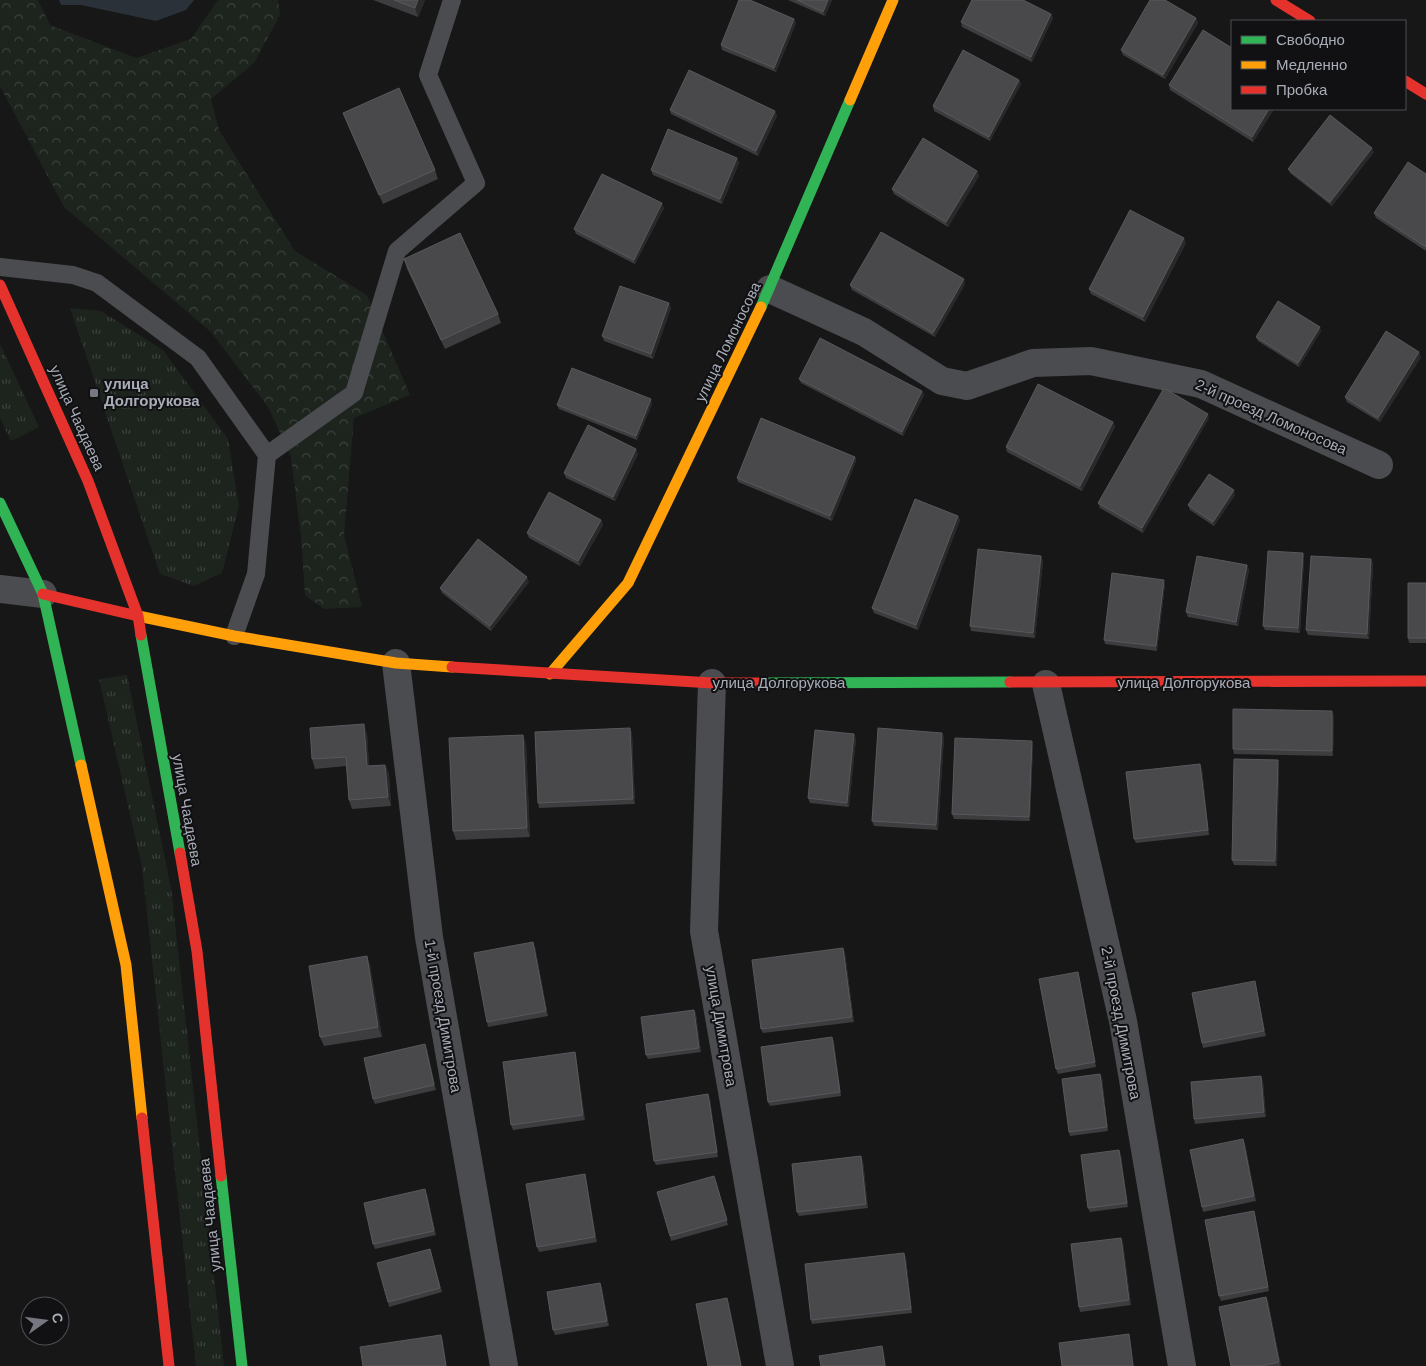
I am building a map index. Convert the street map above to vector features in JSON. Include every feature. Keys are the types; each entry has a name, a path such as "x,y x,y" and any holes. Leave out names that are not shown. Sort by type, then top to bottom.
{"main road":[{"name":"улица Ломоносова","path":"550,674 628,583 770,289 893,0"},
{"path":"1276,0 1308,20"},
{"path":"1406,82 1426,94"},
{"name":"улица Чаадаева","path":"0,284 88,481 138,616 197,951 242,1366"},
{"path":"0,503 43,594 126,965 169,1366"},
{"name":"улица Долгорукова","path":"43,594 234,636 396,663 550,674 712,683 1426,682"}],"street":[{"name":"2-й проезд Ломоносова","path":"770,289 864,332 942,381 967,386 1033,363 1091,361 1201,384 1379,465"},
{"path":"0,588 43,594"},
{"name":"1-й проезд Димитрова","path":"396,663 429,937 504,1366"},
{"name":"улица Димитрова","path":"712,683 704,931 780,1366"},
{"name":"2-й проезд Димитрова","path":"1046,684 1122,1021 1182,1366"}],"lane":[{"path":"266,455 354,393 397,251 476,183 428,75 452,0"},
{"path":"0,267 73,275 97,283 198,358 266,455 256,574 234,636"}],"green space":[{"path":"0,0 38,0 50,25 136,58 191,39 218,0 278,0 280,15 254,63 211,99 219,130 295,251 367,295 410,395 354,418 344,535 362,607 324,609 305,595 301,537 291,457 268,407 211,332 64,207 0,86"},
{"path":"70,308 101,311 163,350 228,439 239,506 222,573 194,586 160,574"},
{"path":"0,344 39,427 11,441 0,418"},
{"path":"127,675 171,888 224,1366 196,1366 142,867 99,679"}],"shaded area":[{"path":"59,0 194,0 186,10 156,21 81,5 61,5"}],"building":[{"path":"394,0 418,0 415,8"},
{"path":"739,0 750,0 794,19 774,68 721,45"},
{"path":"797,0 828,0 823,12"},
{"path":"972,0 1023,0 1051,14 1031,57 961,22"},
{"path":"1150,0 1165,0 1196,18 1163,75 1121,50"},
{"path":"1203,30 1231,47 1231,110 1268,110 1252,137 1169,85"},
{"path":"963,50 1019,80 989,137 933,106"},
{"path":"689,70 775,111 756,151 670,110"},
{"path":"399,88 435,170 379,195 343,113"},
{"path":"1330,115 1372,148 1330,202 1288,169"},
{"path":"668,129 737,158 720,199 651,170"},
{"path":"923,138 977,171 946,222 892,189"},
{"path":"1408,162 1426,174 1426,247 1374,213"},
{"path":"602,174 662,203 634,260 574,229"},
{"path":"1130,210 1184,238 1143,317 1089,289"},
{"path":"881,232 964,279 933,333 850,285"},
{"path":"460,233 498,314 441,340 404,259"},
{"path":"620,286 669,303 651,354 602,336"},
{"path":"1278,301 1320,327 1298,363 1256,337"},
{"path":"1386,331 1419,352 1378,418 1345,397"},
{"path":"820,338 922,391 902,432 799,379"},
{"path":"572,368 651,399 636,436 557,405"},
{"path":"1038,384 1113,422 1080,486 1006,447"},
{"path":"1164,388 1208,414 1142,528 1098,503"},
{"path":"761,418 855,457 830,516 737,478"},
{"path":"588,425 636,449 613,497 564,473"},
{"path":"1209,474 1234,490 1213,522 1188,505"},
{"path":"549,492 601,520 578,561 527,533"},
{"path":"915,499 958,516 916,625 872,608"},
{"path":"478,539 527,577 490,626 440,588"},
{"path":"978,549 1041,556 1033,633 970,626"},
{"path":"1268,551 1303,553 1298,628 1263,626"},
{"path":"1197,556 1247,565 1236,622 1186,612"},
{"path":"1311,556 1371,559 1367,634 1306,630"},
{"path":"1112,573 1164,580 1156,646 1104,640"},
{"path":"1408,583 1426,583 1426,638 1408,638"},
{"path":"1233,709 1332,711 1332,751 1233,749"},
{"path":"364,724 367,766 385,765 388,797 349,800 346,757 312,759 310,728"},
{"path":"630,728 633,799 538,803 535,732"},
{"path":"878,728 942,733 936,825 872,821"},
{"path":"815,730 854,734 847,803 808,798"},
{"path":"523,735 527,828 453,831 449,738"},
{"path":"955,738 1032,741 1029,817 952,814"},
{"path":"1234,759 1278,760 1275,861 1232,860"},
{"path":"1200,764 1208,830 1134,839 1126,772"},
{"path":"533,942 546,1011 487,1022 474,953"},
{"path":"843,948 852,1017 761,1029 752,960"},
{"path":"367,956 378,1027 320,1037 309,966"},
{"path":"1078,972 1095,1062 1056,1069 1039,979"},
{"path":"1255,981 1264,1031 1202,1043 1192,993"},
{"path":"694,1010 699,1048 646,1055 641,1017"},
{"path":"832,1037 840,1092 768,1102 761,1047"},
{"path":"425,1044 434,1085 373,1099 364,1058"},
{"path":"575,1052 583,1115 511,1125 503,1062"},
{"path":"1100,1074 1107,1127 1069,1132 1062,1079"},
{"path":"1261,1076 1264,1112 1194,1119 1191,1082"},
{"path":"708,1094 717,1152 654,1161 646,1104"},
{"path":"1243,1139 1254,1196 1202,1207 1190,1150"},
{"path":"1119,1150 1127,1203 1088,1208 1081,1155"},
{"path":"861,1156 866,1204 797,1212 792,1164"},
{"path":"585,1174 595,1237 537,1247 526,1184"},
{"path":"714,1176 727,1220 670,1236 657,1192"},
{"path":"425,1189 434,1231 373,1244 364,1203"},
{"path":"1254,1211 1268,1287 1219,1296 1205,1220"},
{"path":"1121,1238 1129,1300 1079,1307 1071,1244"},
{"path":"430,1249 440,1288 388,1302 377,1263"},
{"path":"904,1253 911,1309 811,1320 805,1264"},
{"path":"600,1283 607,1321 553,1330 547,1292"},
{"path":"1266,1297 1279,1362 1261,1366 1231,1366 1219,1307"},
{"path":"727,1298 741,1366 708,1366 696,1304"},
{"path":"1129,1334 1133,1366 1062,1366 1059,1343"},
{"path":"441,1335 446,1366 363,1366 360,1347"},
{"path":"882,1346 885,1366 821,1366 819,1356"}],"traffic: fast":[{"path":"761,307 850,100"},
{"path":"0,503 43,594 81,765"},
{"path":"141,635 180,853"},
{"path":"762,683 1010,682"},
{"path":"221,1176 242,1366"}],"traffic: slow":[{"path":"850,100 893,0"},
{"path":"550,674 628,583 761,307"},
{"path":"138,616 234,636 396,663 452,667"},
{"path":"81,765 126,965 142,1118"}],"traffic: jam":[{"path":"1276,0 1308,20"},
{"path":"1406,82 1426,94"},
{"path":"0,285 88,481 138,616 141,635"},
{"path":"43,594 138,616"},
{"path":"452,667 712,683 762,683"},
{"path":"1010,682 1426,681"},
{"path":"180,853 197,951 221,1176"},
{"path":"142,1118 169,1366"}],"place":[{"name":"улица Долгорукова","path":"94,393"}]}
